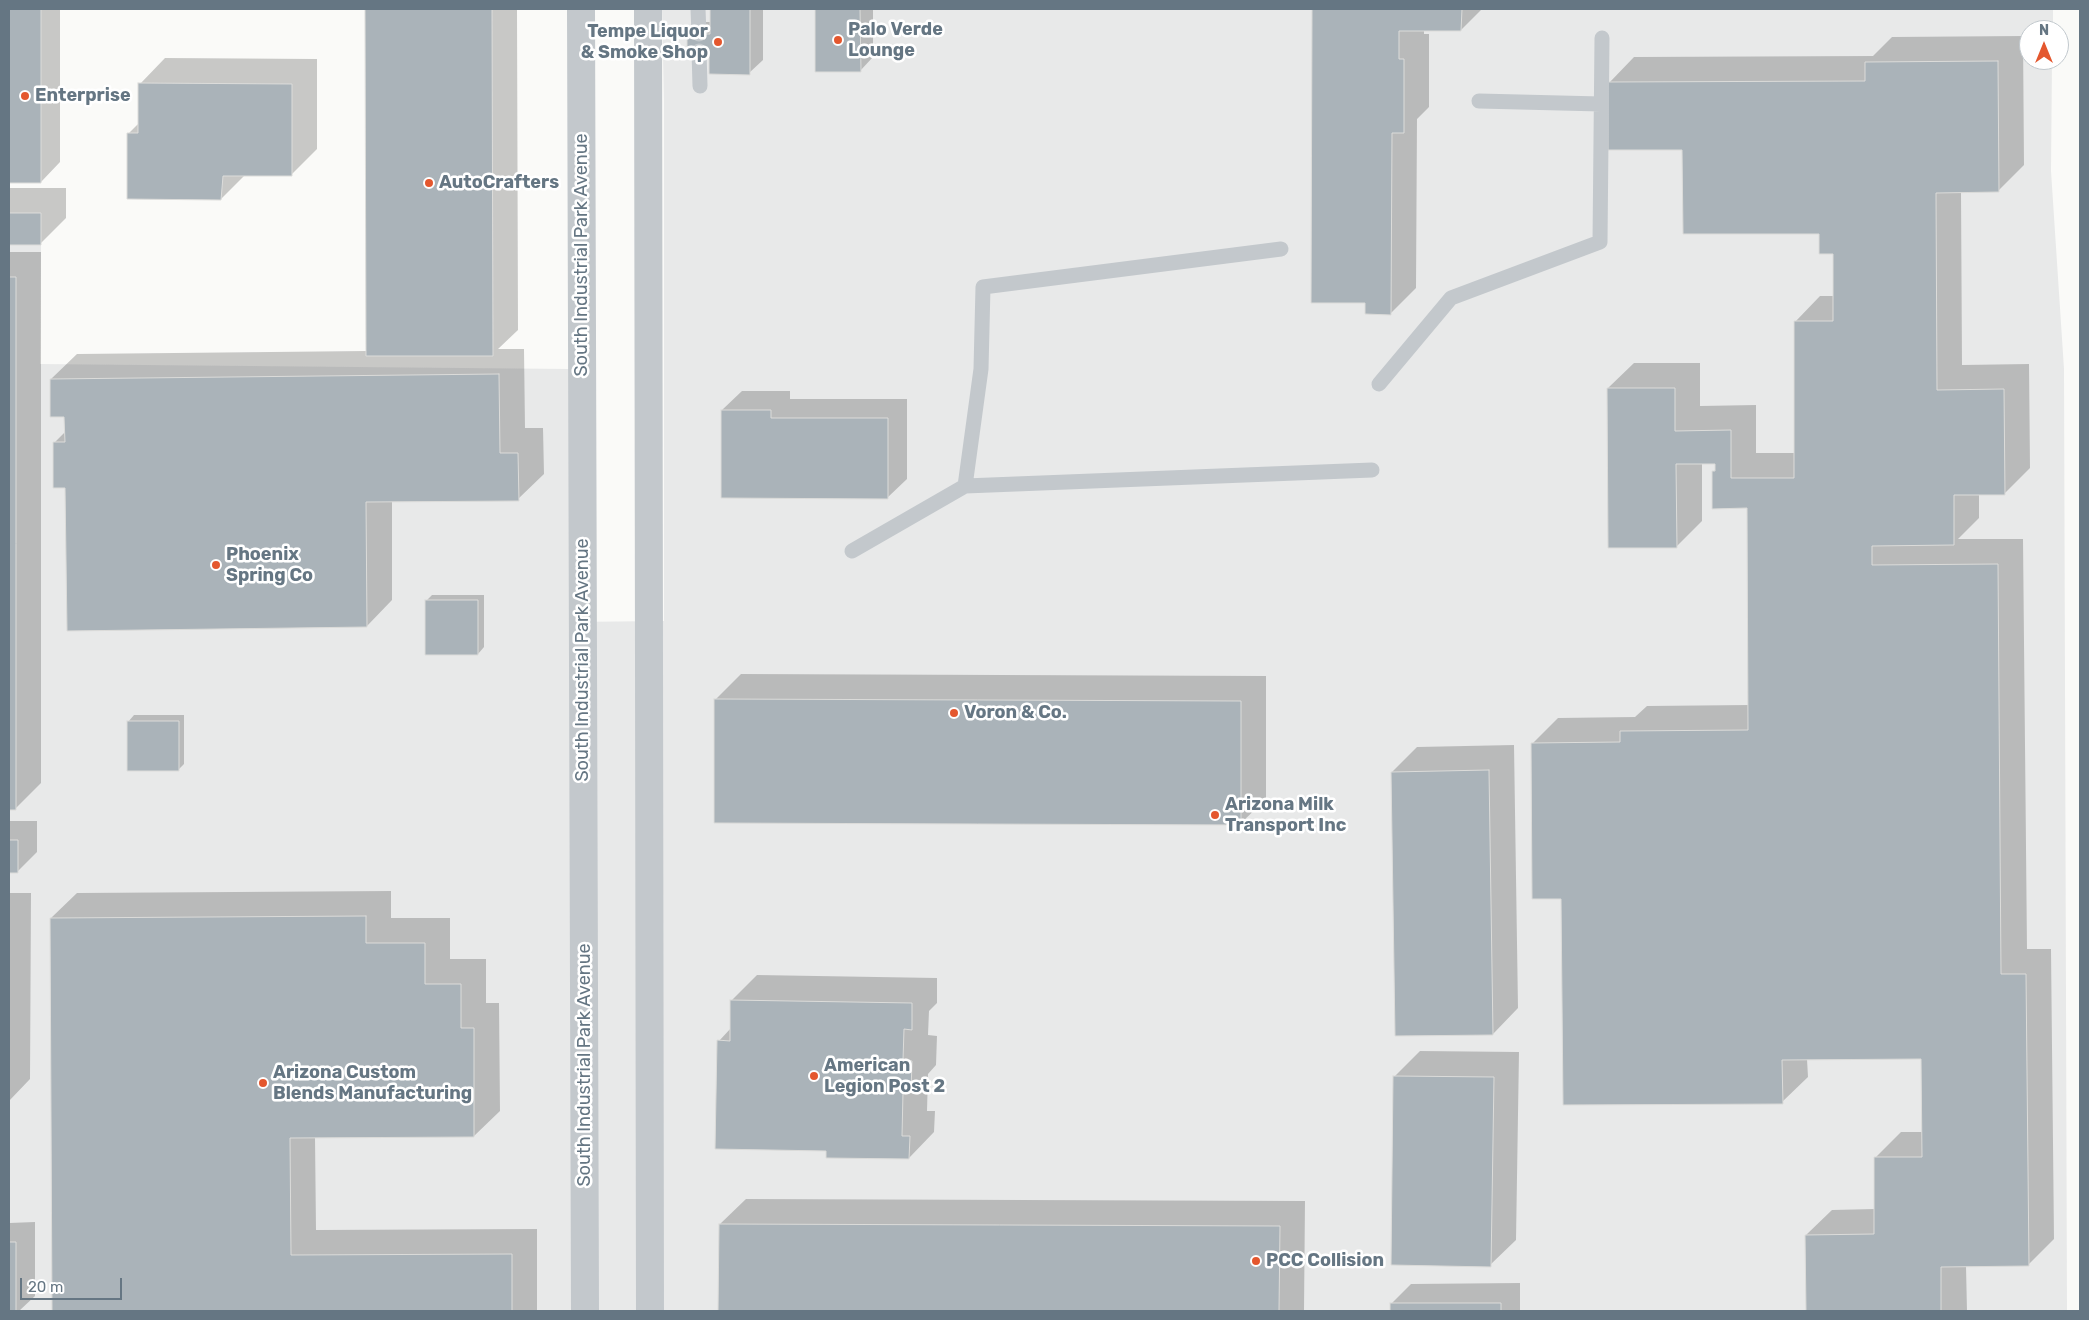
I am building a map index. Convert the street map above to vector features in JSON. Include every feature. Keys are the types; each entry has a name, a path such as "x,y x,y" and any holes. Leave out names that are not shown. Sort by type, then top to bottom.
{"street":[{"name":"South Industrial Park Avenue","path":"582,9 585,1311"},
{"path":"648,9 650,1311"}],"lane":[{"path":"698,9 699,34"},
{"path":"1379,384 1451,298 1600,242 1602,38"},
{"path":"699,51 700,86"},
{"path":"1479,101 1601,104"},
{"path":"964,486 981,369 983,287 1281,249"},
{"path":"852,551 964,486 1372,470"}],"shaded area":[{"path":"662,9 2053,9 2053,20 2019,20 2019,70 2052,70 2051,171 2064,369 2067,1311 9,1311 9,245 41,245 40,364 570,369 570,622 664,621 664,102"}],"building":[{"name":"Enterprise","path":"9,9 41,9 41,183 9,183"},
{"name":"AutoCrafters","path":"365,9 492,9 493,356 366,356"},
{"name":"Tempe Liquor & Smoke Shop","path":"710,9 750,9 750,75 709,74 709,51 687,50 687,34 710,34"},
{"name":"Palo Verde Lounge","path":"815,9 860,9 861,72 815,72"},
{"path":"1312,9 1462,9 1461,31 1399,31 1399,59 1404,59 1404,133 1392,133 1391,315 1365,314 1365,303 1311,303"},
{"path":"1998,61 1999,192 1936,193 1937,390 2004,389 2005,495 1954,495 1954,545 1872,546 1872,565 1998,564 2001,974 2026,974 2029,1266 1941,1267 1941,1311 1806,1311 1805,1235 1874,1234 1874,1157 1922,1157 1921,1059 1782,1060 1783,1104 1563,1105 1561,899 1532,899 1531,743 1620,742 1620,731 1748,730 1747,508 1712,509 1712,471 1715,471 1715,464 1676,464 1677,548 1608,548 1607,388 1675,388 1675,431 1731,430 1731,478 1794,478 1794,321 1833,321 1833,254 1819,254 1819,234 1683,234 1682,150 1608,150 1608,82 1865,81 1865,62"},
{"path":"138,83 292,84 292,176 223,176 221,200 127,199 127,133 138,133"},
{"path":"9,213 41,213 41,245 9,245"},
{"path":"9,277 16,277 16,810 9,810"},
{"name":"Phoenix Spring Co","path":"499,374 500,453 518,453 519,501 366,502 367,627 67,631 65,488 53,488 53,442 65,442 64,417 50,417 50,379"},
{"path":"721,410 771,410 771,418 888,418 888,499 721,498"},
{"path":"425,600 478,600 478,655 425,655"},
{"path":"714,699 1241,701 1241,825 714,823"},
{"path":"127,721 179,721 179,771 127,771"},
{"path":"1489,770 1493,1035 1395,1036 1391,772"},
{"path":"9,840 18,840 18,873 9,873"},
{"name":"Arizona Custom Blends Manufacturing","path":"366,916 366,943 425,943 425,984 461,984 461,1028 474,1028 474,1137 290,1138 291,1255 512,1254 512,1311 52,1311 50,918"},
{"name":"American Legion Post 2","path":"730,1000 912,1003 912,1030 904,1029 903,1060 912,1061 911,1092 903,1092 902,1136 910,1136 909,1159 826,1158 826,1151 715,1149 717,1040 730,1041"},
{"path":"1393,1076 1494,1077 1491,1267 1391,1265"},
{"path":"719,1224 1280,1226 1279,1311 718,1311"},
{"path":"9,1242 16,1242 16,1311 9,1311"},
{"path":"1390,1303 1501,1303 1501,1311 1390,1311"}],"place":[{"name":"Palo Verde Lounge","path":"838,40"},
{"name":"Tempe Liquor & Smoke Shop","path":"718,42"},
{"name":"Enterprise","path":"25,96"},
{"name":"AutoCrafters","path":"429,183"},
{"name":"Phoenix Spring Co","path":"216,565"},
{"name":"Voron & Co.","path":"954,713"},
{"name":"Arizona Milk Transport Inc","path":"1215,815"},
{"name":"American Legion Post 2","path":"814,1076"},
{"name":"Arizona Custom Blends Manufacturing","path":"263,1083"},
{"name":"PCC Collision","path":"1256,1261"}]}
